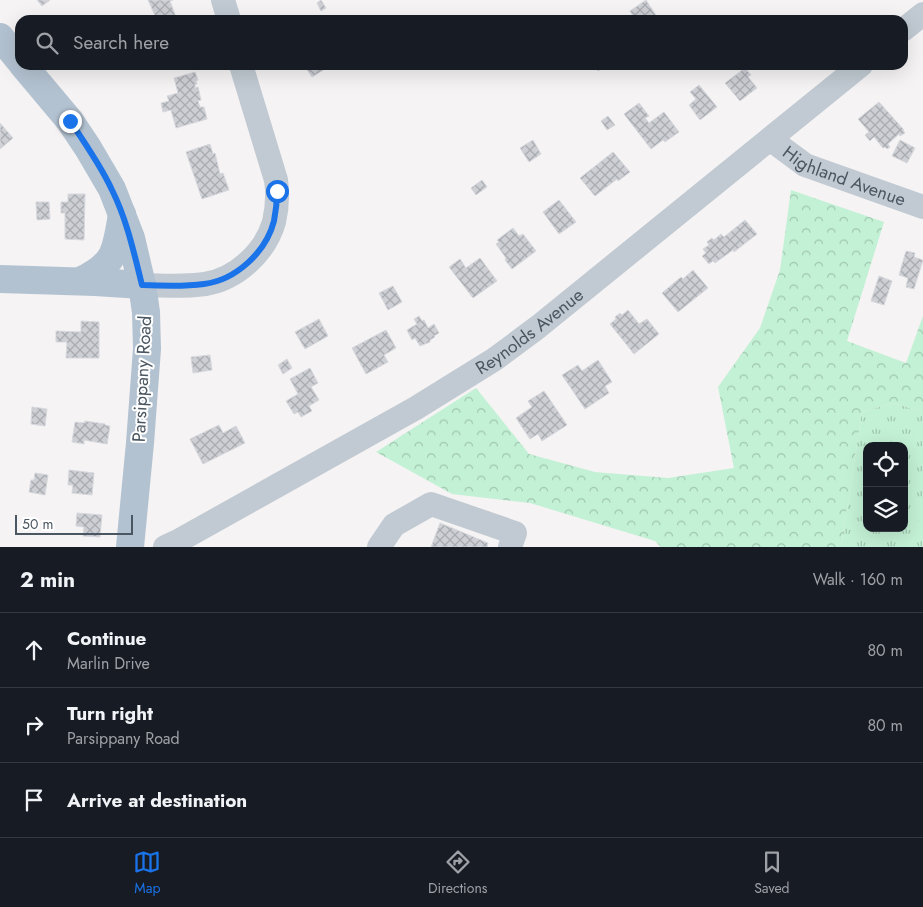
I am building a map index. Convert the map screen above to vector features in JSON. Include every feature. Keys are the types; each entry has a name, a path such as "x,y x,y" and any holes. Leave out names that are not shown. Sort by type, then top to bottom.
{"main road":[{"path":"0,37 15,55"},
{"name":"Parsippany Road","path":"27,70 70,121 112,189 131,238 142,285 146,312 147,349 130,547"},
{"path":"80,281 94,275 110,260 117,244 122,214"},
{"path":"0,279 142,285"}],"street":[{"path":"223,0 227,15"},
{"path":"908,26 923,14"},
{"path":"142,285 174,286 205,284 226,278 247,263 259,251 270,232 276,208 276,180 243,70"},
{"name":"Reynolds Avenue","path":"165,547 189,536 408,413 495,358 538,327 855,70"},
{"name":"Highland Avenue","path":"770,139 805,166 923,207"},
{"path":"379,547 394,524 431,504 514,533 510,547"}],"green space":[{"path":"791,190 884,222 847,341 906,363 923,316 923,412 893,403 862,412 841,547 661,547 655,541 530,503 452,494 376,452 476,388 529,454 595,472 668,478 734,468 718,387 760,328 780,270"},
{"path":"893,403 923,412 923,547 841,547 862,412"},
{"path":"923,497 923,523 910,517"}],"building":[{"path":"37,0 50,0 42,6"},
{"path":"148,0 173,0 170,1 175,15 155,15"},
{"path":"321,0 326,8 321,11 317,3"},
{"path":"646,0 656,15 632,15 630,11"},
{"path":"307,70 323,70 312,77"},
{"path":"742,70 747,70 751,75 748,77 757,88 740,101 725,83"},
{"path":"195,72 198,80 196,81 195,88 198,87 201,100 198,101 200,107 204,107 207,119 176,128 171,110 163,112 161,103 169,101 167,96 178,93 174,78"},
{"path":"699,85 717,107 700,120 689,105 696,99 690,92"},
{"path":"879,102 905,133 900,136 899,134 888,144 890,147 887,149 883,148 874,137 870,141 865,135 869,132 858,119"},
{"path":"639,103 649,116 645,118 649,123 664,112 679,132 651,149 624,114"},
{"path":"608,116 615,125 607,130 601,121"},
{"path":"0,123 13,138 0,149"},
{"path":"533,140 541,154 529,162 520,148"},
{"path":"900,140 915,148 907,163 892,156"},
{"path":"210,144 213,154 215,153 220,174 223,173 229,190 202,199 186,152"},
{"path":"613,152 630,172 618,181 617,179 595,196 580,178"},
{"path":"482,180 487,187 476,195 471,188"},
{"path":"68,194 85,194 84,240 65,239 65,213 61,213 61,202 68,202"},
{"path":"559,200 576,222 559,234 543,212"},
{"path":"36,202 49,202 50,219 37,220"},
{"path":"745,220 757,234 734,252 733,250 715,263 713,261 709,264 702,256 706,253 703,249 709,245 707,242 712,238 714,240 721,234 724,237"},
{"path":"513,228 519,236 523,234 536,251 512,269 496,244 499,242 497,240"},
{"path":"906,251 915,253 914,257 923,260 914,289 906,287 908,278 899,275"},
{"path":"480,258 497,281 473,298 449,267 460,259 466,268"},
{"path":"693,270 708,288 678,312 662,293 681,277 683,279"},
{"path":"879,276 892,281 884,305 871,301"},
{"path":"393,286 402,302 388,310 379,293"},
{"path":"628,310 639,324 647,319 659,334 634,354 610,324 620,313 622,315"},
{"path":"419,316 422,321 424,320 428,328 434,324 439,333 430,342 420,346 415,338 412,340 407,330 417,324 414,319"},
{"path":"319,319 328,336 305,349 295,332"},
{"path":"81,321 99,322 99,358 66,358 67,342 56,342 56,331 81,332"},
{"path":"386,330 396,348 384,355 388,362 366,374 352,348"},
{"path":"210,355 212,370 193,373 191,357"},
{"path":"287,359 292,368 283,374 278,365"},
{"path":"598,360 612,382 605,386 609,393 585,409 562,375 578,365 582,371"},
{"path":"310,368 318,383 311,387 319,400 309,406 312,411 301,417 298,412 294,414 286,401 298,394 290,379"},
{"path":"544,391 567,425 542,441 538,434 530,439 516,418 532,407 528,401"},
{"path":"32,407 47,409 45,426 31,424"},
{"path":"85,421 110,426 107,444 84,440 84,444 72,442 75,422 84,423"},
{"path":"219,425 223,433 236,426 245,443 203,464 190,439"},
{"path":"69,470 94,473 92,495 72,493 73,485 68,485"},
{"path":"35,473 48,475 45,495 29,492 31,480 34,480"},
{"path":"77,513 102,515 100,537 83,536 84,527 76,526"},
{"path":"440,523 488,543 487,547 431,547"}],"route":[{"path":"70,121 88,148 116,198 131,238 142,285 174,286 205,284 226,278 235,272 259,251 265,242 274,222 277,191"}]}
